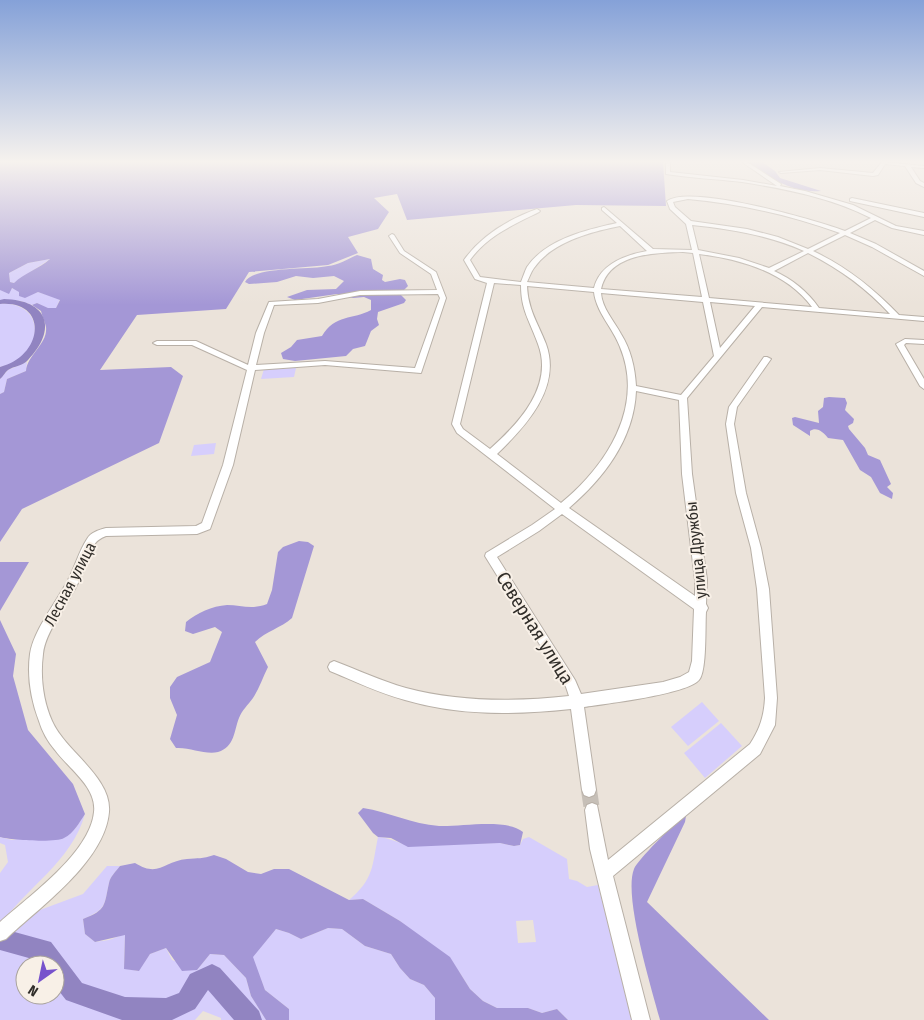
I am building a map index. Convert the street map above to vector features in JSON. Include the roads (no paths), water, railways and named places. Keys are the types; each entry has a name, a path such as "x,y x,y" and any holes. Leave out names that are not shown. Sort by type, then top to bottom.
{"street":[{"path":"606,210 652,252"},
{"path":"674,210 689,223 728,227 766,236 810,251 862,281 884,300 897,317"},
{"path":"762,210 843,233 898,258 924,274"},
{"path":"857,210 898,228 924,231"},
{"path":"898,210 924,215"},
{"path":"537,211 494,234 471,253 467,260 476,278 596,291 924,319"},
{"path":"770,270 875,218"},
{"path":"689,223 718,357"},
{"path":"490,455 522,425 543,384 546,361 542,345 526,311 523,298 524,284 533,266 552,247 583,233 621,224"},
{"path":"907,227 924,231"},
{"path":"157,343 193,343 234,363 250,368 326,363 418,372 442,304 441,292 434,273 402,252 392,236"},
{"path":"562,509 587,486 616,449 624,432 632,388 629,360 622,340 596,291 609,268 628,258 652,252 695,251 740,260 770,270 800,289 816,310"},
{"path":"491,281 456,424 460,431 562,509 702,608"},
{"name":"Лесная улица","path":"0,933 81,856 97,829 101,815 102,804 98,793 57,743 40,710 36,668 36,652 39,642 73,582 91,541 98,535 106,532 197,530 206,526 228,465 250,368 270,304 276,301 318,301 360,293 441,292"},
{"path":"632,388 683,398 760,305"},
{"path":"924,342 906,341 900,344 924,386"},
{"path":"604,873 756,749 767,732 771,714 771,698 763,588 756,548 741,493 730,424 733,407 768,359"},
{"name":"улица Дружбы","path":"334,667 407,694 458,704 514,708 577,702 688,681 697,671 702,608 701,580 687,474 683,398"},
{"name":"Северная улица","path":"562,509 530,533 490,556 571,684 577,702 589,790"},
{"path":"592,810 604,873 641,1020"}],"waterway":[{"path":"0,939 43,950 47,955"},
{"path":"65,980 74,992 125,1009 167,1010 187,1001 198,982 212,976 250,1020"}],"tunnel":[{"path":"589,790 592,810"}]}
